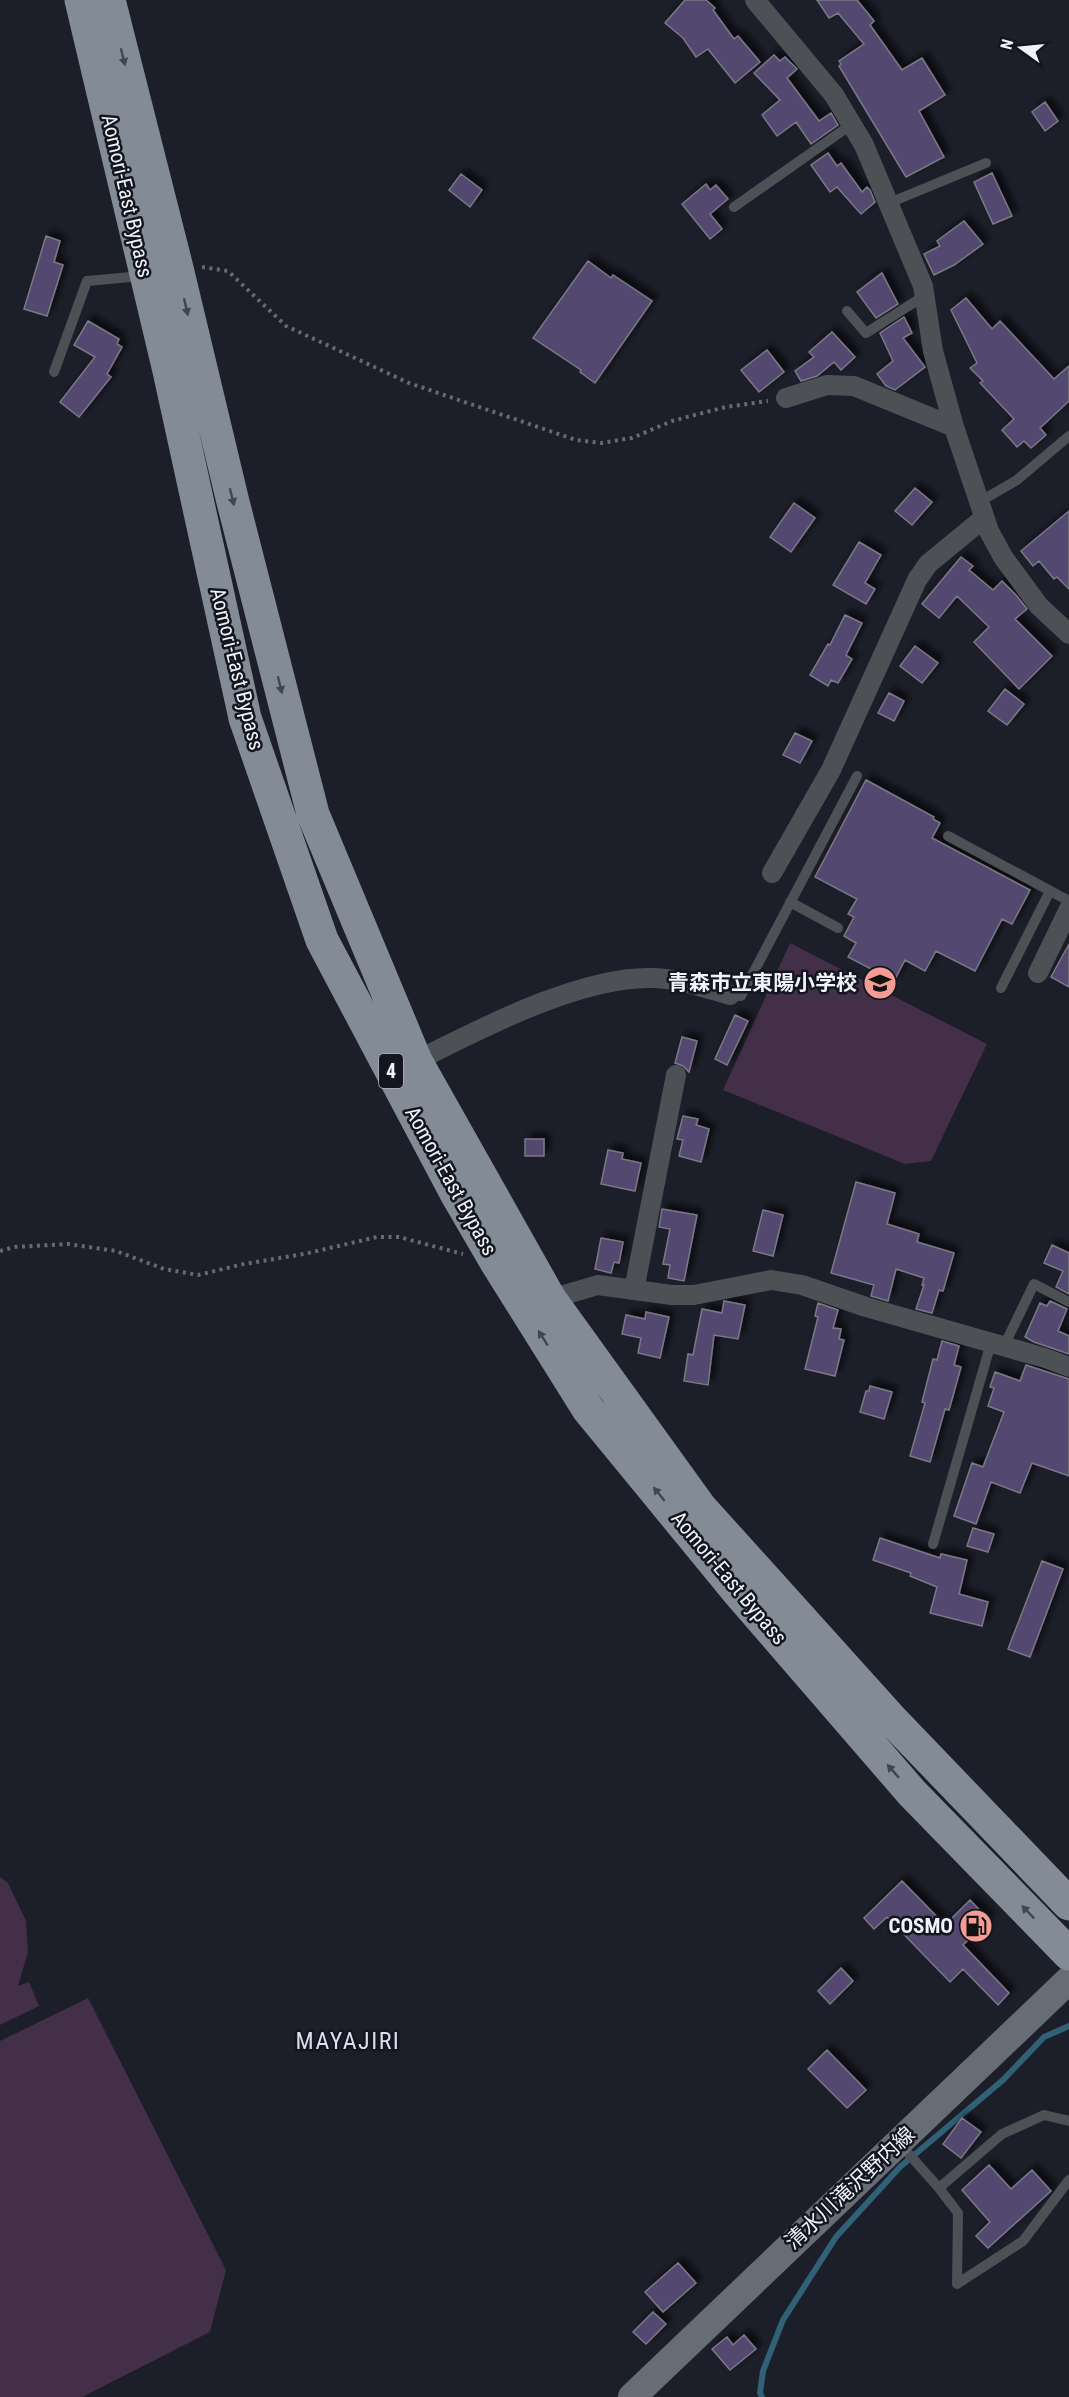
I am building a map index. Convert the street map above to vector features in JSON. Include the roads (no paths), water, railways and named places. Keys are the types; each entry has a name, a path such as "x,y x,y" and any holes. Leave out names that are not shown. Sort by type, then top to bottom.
{"highway":[{"name":"Aomori-East Bypass","path":"81,0 236,514 313,814 416,1060 550,1299 699,1507 893,1721 1069,1904"},
{"name":"Aomori-East Bypass","path":"109,0 245,718 322,940 457,1195 588,1409 739,1593 912,1793 1069,1954"}],"main road":[{"name":"清水川滝沢野内線","path":"632,2397 903,2148 1069,1980"}],"street":[{"path":"755,0 834,95 864,145 923,286 933,351 954,427 982,510 1003,557 1039,606 1069,634"},
{"path":"786,398 827,385 855,386 954,427"},
{"path":"772,873 831,770 917,580 928,564 982,510"},
{"path":"1038,973 1069,909"},
{"path":"416,1060 503,1019 569,994 614,982 654,978 673,980 730,994"},
{"path":"633,1290 676,1075"},
{"path":"550,1299 597,1285 694,1295 771,1280 802,1285 866,1307 1069,1367"}],"lane":[{"path":"734,207 852,124"},
{"path":"889,203 986,163"},
{"path":"54,372 87,280 162,272"},
{"path":"847,311 866,333 924,296"},
{"path":"982,510 1069,435"},
{"path":"730,994 741,996 857,776"},
{"path":"948,836 1069,901"},
{"path":"1001,988 1050,891"},
{"path":"790,902 838,927"},
{"path":"933,1544 997,1345 1034,1284 1069,1302"},
{"path":"939,2188 1002,2134 1044,2115 1069,2121"},
{"path":"903,2148 958,2213 957,2283 1023,2241 1069,2180"}],"waterway":[{"path":"762,2397 760,2393 763,2371 783,2320 836,2237 900,2167 1003,2080 1044,2037 1069,2026"}],"place":[{"name":"青森市立東陽小学校","path":"880,983"},
{"name":"COSMO","path":"976,1926"}],"district":[{"name":"MAYAJIRI","path":"348,2041"}]}
